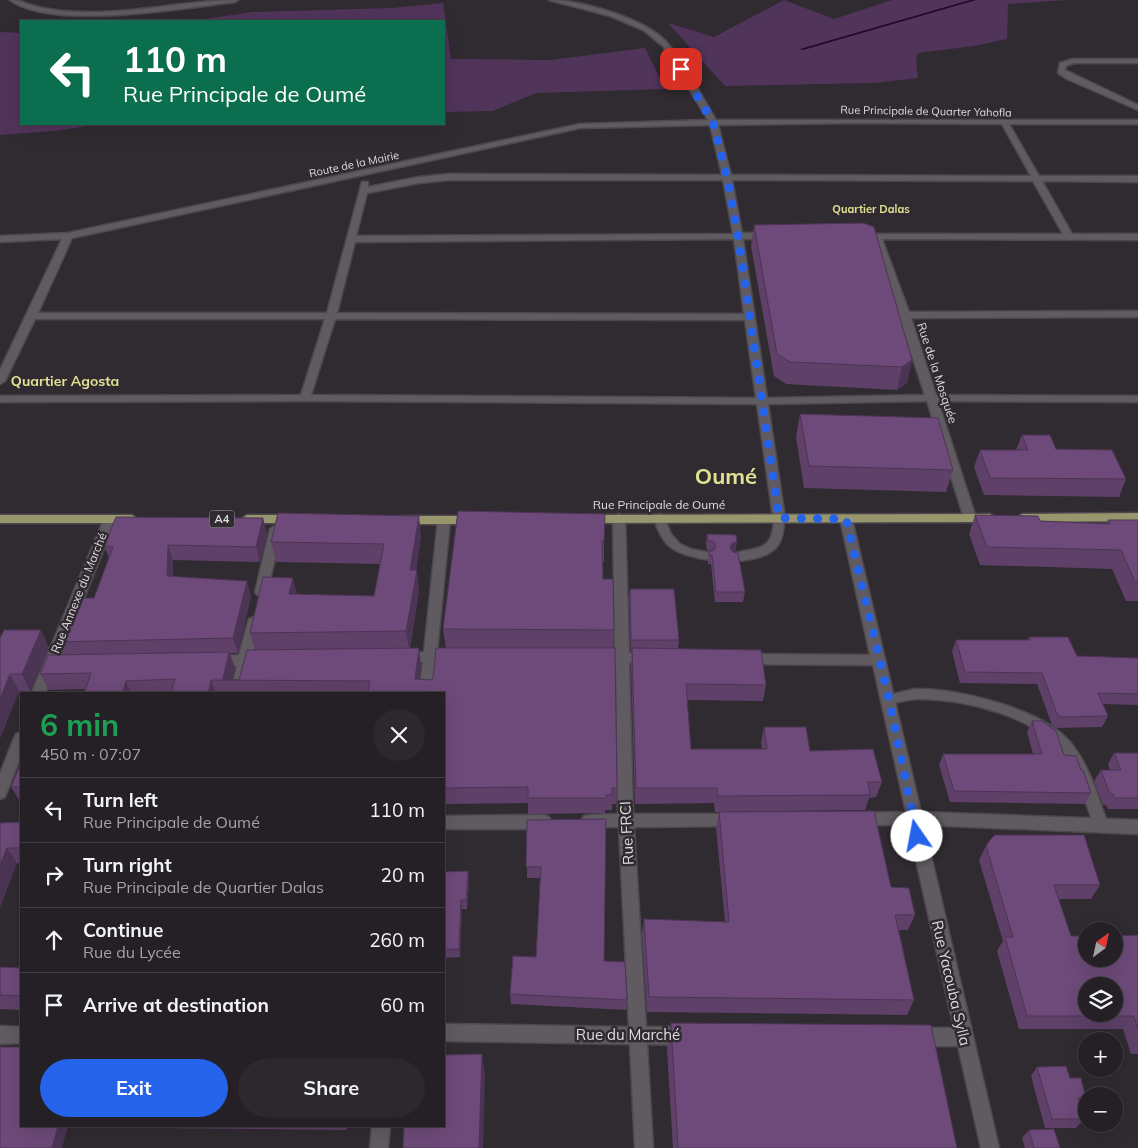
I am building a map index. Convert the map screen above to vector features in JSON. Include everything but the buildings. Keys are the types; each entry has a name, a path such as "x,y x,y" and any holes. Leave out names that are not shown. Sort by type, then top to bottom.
{"main road":[{"name":"Rue Principale de Oumé","path":"571,519 1138,517"},
{"path":"0,519 148,519"},
{"name":"A4","path":"234,519 307,519"},
{"path":"386,520 483,520"}],"street":[{"path":"13,0 43,12 70,14 122,12 235,0"},
{"path":"552,0 567,1 612,14 645,29 666,44 713,122 727,177 738,236 779,518"},
{"path":"1138,61 1073,61 1063,65 1061,70 1070,77 1138,108"},
{"name":"Rue Principale de Quarter Yahofla","path":"713,122 1138,122"},
{"name":"Route de la Mairie","path":"0,239 68,236 367,174 580,126 713,122"},
{"path":"1005,123 1069,237"},
{"path":"305,398 331,316 367,174"},
{"path":"363,190 419,180 449,177 1138,179"},
{"path":"0,381 68,236"},
{"path":"352,239 778,236"},
{"path":"847,236 1138,237"},
{"name":"Rue de la Mosquée","path":"877,237 905,314 970,518"},
{"path":"905,314 1138,314"},
{"path":"32,316 750,317"},
{"path":"0,399 305,398 761,401 895,398 1138,399"},
{"name":"Rue FRCI","path":"619,518 626,820 644,1148"},
{"name":"Rue Annexe du Marché","path":"39,692 110,519"},
{"path":"238,692 278,519"},
{"name":"Rue Yacouba Sylla","path":"846,519 889,699 913,818 990,1148"},
{"path":"426,692 444,520"},
{"path":"391,658 468,657"},
{"path":"583,658 661,658"},
{"path":"731,659 879,660"},
{"path":"197,661 275,660"},
{"path":"50,664 70,663"},
{"path":"0,793 20,741"},
{"path":"844,819 913,818 1138,826"},
{"path":"578,821 745,820"},
{"path":"445,823 559,822"},
{"name":"Rue du Marché","path":"445,1034 707,1036"},
{"path":"0,1035 20,1035"},
{"path":"904,1037 963,1037"},
{"path":"379,1148 381,1127"}],"lane":[{"path":"659,518 661,527 671,543 682,551 707,556"},
{"path":"736,557 757,555 769,550 778,538 779,518"},
{"path":"889,699 919,694 948,697 1009,712 1040,725 1064,743 1083,771 1102,824"}],"shaded area":[{"path":"784,0 834,19 892,0 1067,0 1008,4 1007,39 974,46 918,53 916,60 918,78 873,83 725,86 668,23 714,37"},
{"path":"443,3 451,59 551,60 645,48 665,89 536,93 492,111 445,112 445,20 198,20 253,12 392,8"},
{"path":"0,32 20,33 20,125 95,125 54,131 0,135"}],"waterway":[{"path":"802,49 974,0"}],"district":[{"name":"Quartier Dalas","path":"871,209"},
{"name":"Quartier Agosta","path":"65,381"},
{"name":"Oumé","path":"726,476"}],"route":[{"path":"681,69 713,122 727,177 738,236 779,518 846,519 889,699 917,836"}]}
